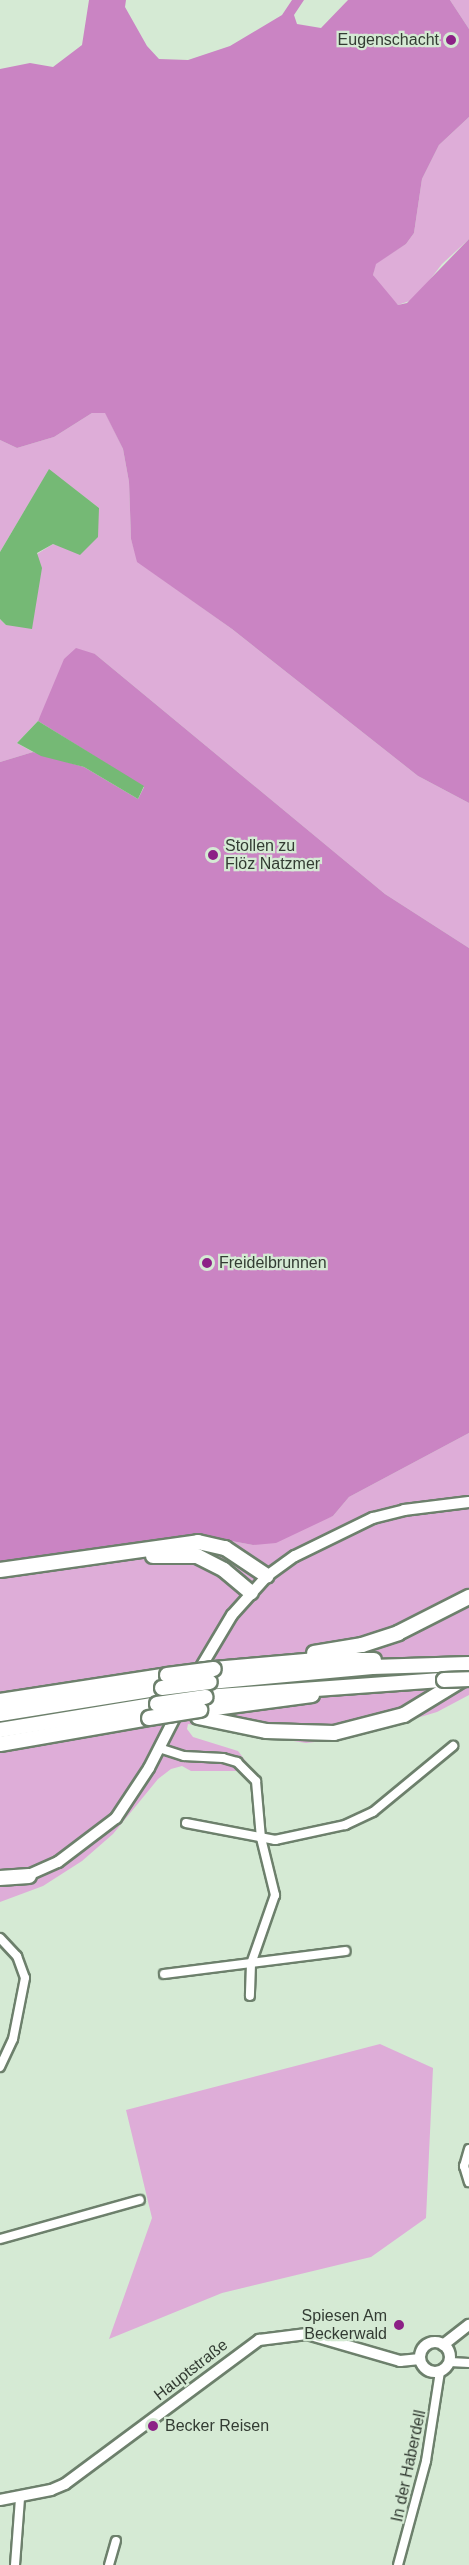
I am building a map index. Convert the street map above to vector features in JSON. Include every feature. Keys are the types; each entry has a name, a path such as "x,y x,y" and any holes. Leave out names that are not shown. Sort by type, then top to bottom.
{"highway":[{"path":"0,1570 198,1542 225,1548 267,1576"},
{"path":"0,1579 184,1554 212,1562 251,1593"},
{"path":"0,1714 162,1688 212,1675 362,1645 398,1633 469,1598"},
{"path":"268,1663 355,1659 430,1665"},
{"path":"0,1701 167,1675 465,1664"},
{"path":"0,1745 201,1708 373,1684 469,1678"},
{"path":"0,1730 157,1704 201,1708 266,1731 334,1733 404,1715 469,1678"},
{"path":"0,1878 29,1876"}],"street":[{"path":"0,1883 29,1876 87,1842 116,1818 159,1748 215,1637 267,1576 295,1556 373,1518 414,1508 469,1502"},
{"path":"186,1823 261,1838 288,1839 361,1819 453,1746"},
{"path":"159,1748 184,1756 223,1758 250,1773 258,1790 261,1838 275,1894 251,1964 250,1996"},
{"path":"0,1938 17,1956 25,1978 13,2039 0,2067"},
{"path":"164,1974 346,1951"},
{"path":"469,2149 464,2166 469,2182"},
{"path":"0,2239 140,2200"},
{"path":"443,2344 450,2352 450,2362 440,2372 426,2370 420,2359 428,2344 443,2344 469,2325"},
{"name":"Hauptstraße","path":"0,2500 20,2498 65,2484 259,2340 307,2334 400,2361 420,2359"},
{"path":"450,2362 469,2363"},
{"name":"In der Haberdell","path":"398,2565 424,2472 440,2372"},
{"path":"15,2565 20,2498"},
{"path":"109,2565 116,2541"}],"shaded area":[{"path":"89,0 126,0 125,7 147,46 159,59 188,60 230,46 282,15 292,0 304,0 294,15 297,24 321,28 348,0 450,0 469,29 469,117 439,145 422,179 414,233 406,244 376,264 373,275 398,305 407,303 469,239 469,803 418,776 232,629 137,562 131,539 129,482 123,449 105,413 92,413 54,437 17,448 0,440 0,69 30,63 53,67 82,45"},
{"path":"450,0 469,0 469,29"},
{"path":"469,117 469,239 442,264 415,299 398,305 380,287 373,275 375,264 406,244 414,233 422,179 439,145"},
{"path":"105,412 123,449 129,482 131,539 138,562 232,629 418,776 469,803 469,948 385,894 95,654 52,695 38,721 17,743 33,752 0,762 0,619 6,625 37,554 53,544 70,549 99,508 49,470 0,552 0,440 17,448 54,437 92,413"},
{"path":"49,469 99,508 98,537 80,555 53,544 37,553 42,568 32,629 6,625 0,619 0,552"},
{"path":"76,648 95,654 385,894 469,948 469,1433 349,1497 333,1516 276,1543 253,1545 194,1534 0,1562 0,762 33,752 84,767 138,799 144,787 38,721 64,659"},
{"path":"38,721 144,786 138,799 84,767 41,756 17,743"},
{"path":"469,1433 469,1695 437,1712 350,1738 306,1743 188,1724 187,1729 193,1737 238,1751 248,1764 237,1771 191,1771 182,1766 171,1769 158,1779 113,1834 82,1861 43,1886 0,1902 0,1562 194,1534 253,1545 333,1516 349,1497"},
{"path":"380,2044 433,2068 426,2218 371,2257 222,2293 109,2339 152,2218 126,2110"}],"place":[{"name":"Eugenschacht","path":"451,40"},
{"name":"Stollen zu Flöz Natzmer","path":"213,855"},
{"name":"Freidelbrunnen","path":"207,1263"},
{"name":"Spiesen Am Beckerwald","path":"399,2325"},
{"name":"Becker Reisen","path":"153,2426"}]}
